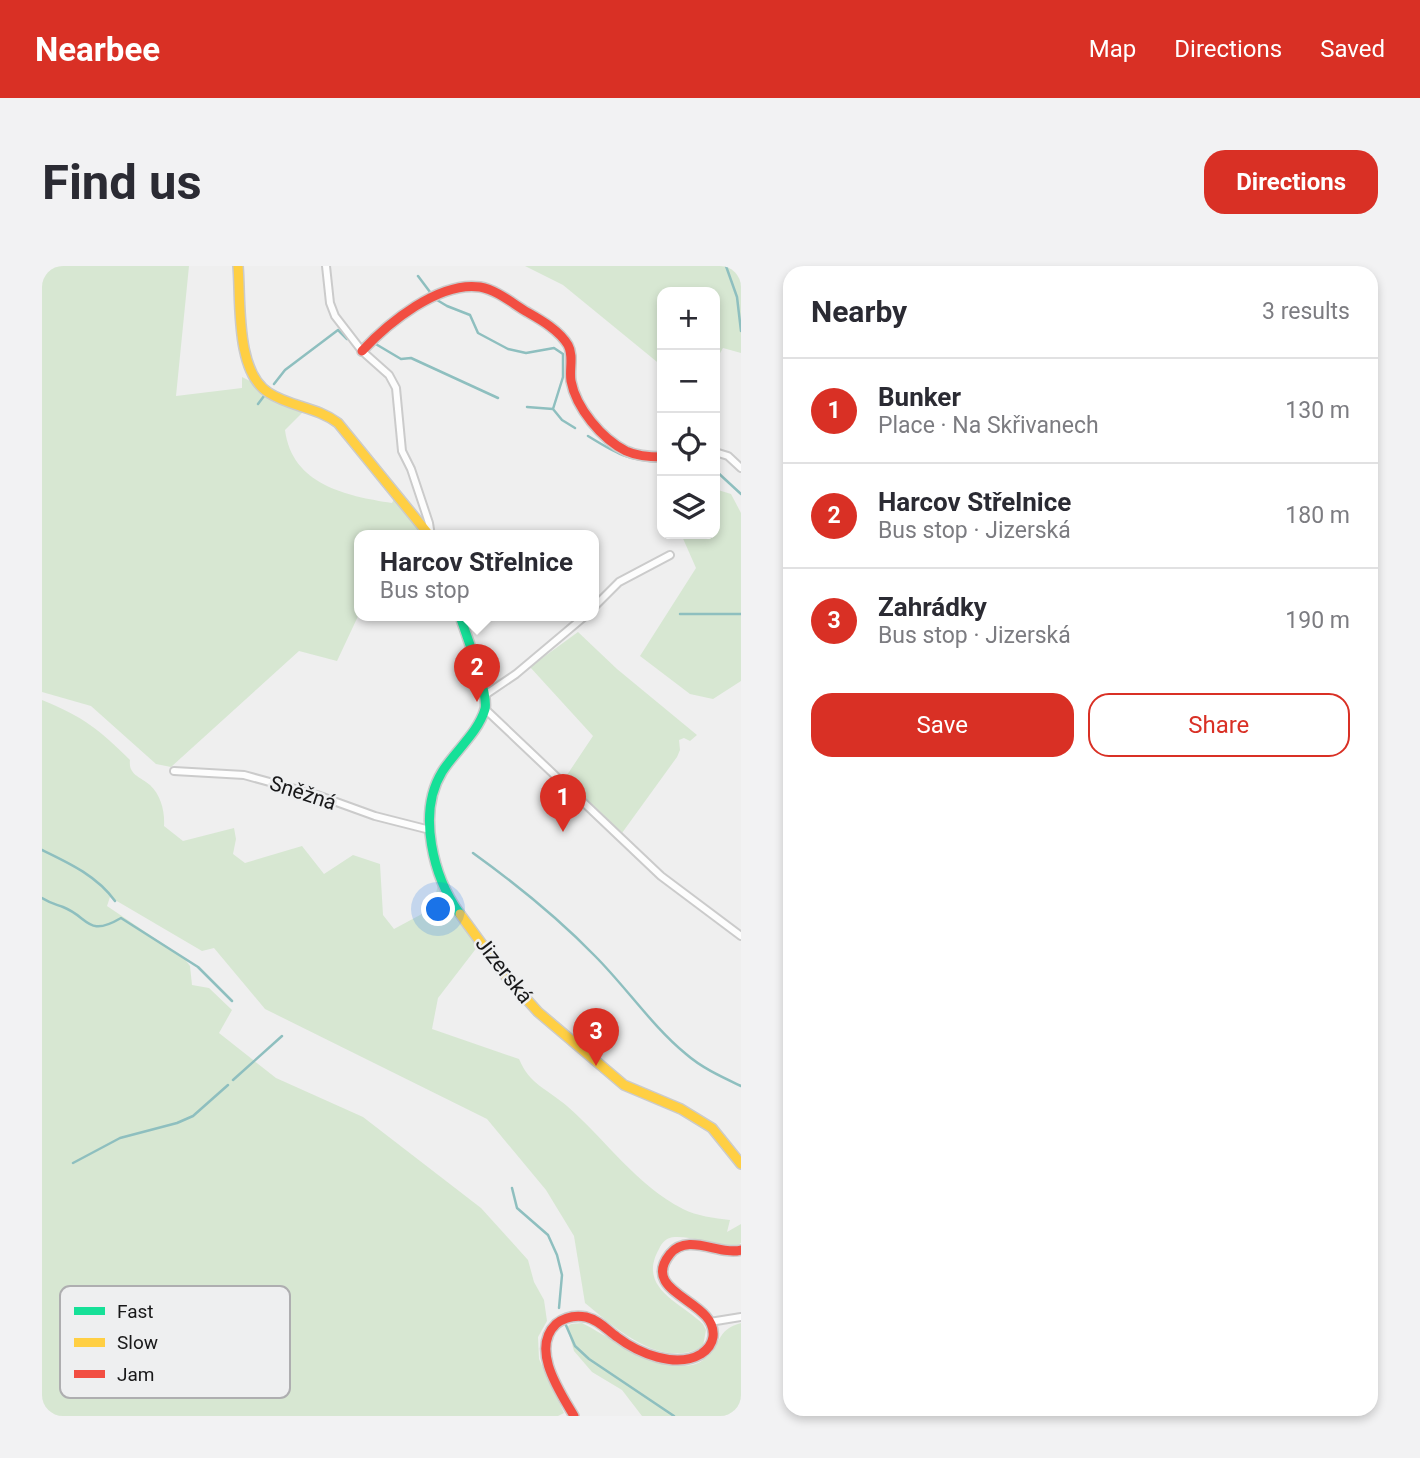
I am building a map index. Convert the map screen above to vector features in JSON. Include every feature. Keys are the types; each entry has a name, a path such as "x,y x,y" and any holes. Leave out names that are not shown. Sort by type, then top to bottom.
{"street":[{"path":"238,266 245,351 254,379 266,392 312,406 338,423 426,530"},
{"path":"326,266 330,303 335,316 362,351 389,374 396,388 402,451 411,469 430,530"},
{"path":"362,351 370,341 427,299 456,289 480,287 537,318 565,341 572,357 571,382 576,398 606,437 627,451 657,456"},
{"path":"720,454 741,468"},
{"path":"599,602 631,573 670,555"},
{"path":"462,621 485,695 485,709 661,876 741,936"},
{"path":"485,695 516,674 579,621"},
{"name":"Jizerská","path":"485,709 472,733 442,772 430,798 430,830 443,882 452,901 524,998 624,1085 681,1109 712,1128 741,1164"},
{"name":"Sněžná","path":"174,771 244,775 317,794 375,816 430,830"},
{"path":"575,1416 545,1353 547,1336 557,1322 580,1316 592,1319 620,1339 655,1356 682,1360 700,1356 713,1337 710,1322 703,1311 668,1287 663,1272 667,1255 683,1245 734,1252 741,1250"},
{"path":"710,1322 741,1317"}],"green space":[{"path":"42,266 189,266 176,396 242,388 242,377 250,381 264,396 308,410 285,430 290,449 298,464 324,484 340,491 392,503 394,499 418,530 354,530 356,621 337,661 299,651 171,767 156,764 91,706 42,692"},
{"path":"525,266 741,266 741,353 723,348 720,353 720,287 657,287 657,362 563,285"},
{"path":"720,491 731,494 741,513 741,681 713,699 690,694 640,656 696,568 683,539 720,539"},
{"path":"578,632 617,669 697,735 690,741 684,738 679,740 680,750 677,757 622,833 565,778 593,736 530,667"},
{"path":"42,700 90,725 130,760 133,772 150,785 160,799 164,826 183,841 234,828 236,839 233,854 245,863 302,846 324,874 353,855 380,864 383,915 394,929 433,908 438,884 444,898 478,946 438,998 432,1029 519,1059 533,1081 567,1106 651,1188 688,1211 730,1220 727,1232 741,1224 741,1243 735,1247 672,1237 662,1244 654,1263 653,1274 664,1293 703,1324 706,1330 703,1346 688,1352 672,1353 640,1343 610,1324 585,1303 574,1236 546,1190 487,1119 265,1009 214,948 202,951 110,897 107,906 184,958 190,966 192,985 209,988 232,1010 219,1033 276,1078 363,1117 481,1208 528,1260 534,1282 544,1300 547,1321 538,1337 539,1359 564,1413 558,1416 42,1416"},
{"path":"582,1323 641,1355 676,1365 691,1365 709,1355 727,1330 741,1323 741,1416 642,1416 622,1390 592,1372 574,1351 567,1327"}],"waterway":[{"path":"726,266 737,297 741,331"},
{"path":"418,276 430,292"},
{"path":"437,300 470,315 478,333 508,349 526,353 554,348 563,354 563,377 553,409 562,420 575,428"},
{"path":"274,384 285,370 338,330 347,339"},
{"path":"374,343 401,359 411,358 498,398"},
{"path":"258,404 264,396"},
{"path":"527,407 553,409"},
{"path":"588,436 623,455 657,462"},
{"path":"720,475 741,494"},
{"path":"680,614 741,614"},
{"path":"42,850 91,877 115,901"},
{"path":"473,853 536,902 581,942 686,1054 705,1068 741,1086"},
{"path":"42,898 72,911 95,926 110,924 121,918 198,967 232,1001"},
{"path":"233,1080 282,1036"},
{"path":"73,1163 120,1138 193,1116 228,1085"},
{"path":"512,1188 517,1208 548,1235 557,1255 562,1275 559,1308"},
{"path":"565,1323 575,1346 589,1359 674,1416"}],"traffic: fast":[{"path":"460,914 450,899 436,864 430,806 434,788 442,772 472,734 485,709 484,690 462,621"}],"traffic: slow":[{"path":"238,266 245,353 258,383 277,398 338,423 425,530"},
{"path":"460,914 503,973 538,1012 624,1085 681,1109 712,1128 741,1164"}],"traffic: jam":[{"path":"362,351 400,317 432,297 464,287 480,287 492,291 544,322 568,345 574,391 584,412 599,431 626,451 657,457"},
{"path":"574,1416 555,1383 547,1358 549,1334 556,1324 570,1317 591,1318 635,1349 669,1359 691,1358 701,1354 710,1344 713,1337 711,1324 704,1314 671,1288 664,1279 663,1268 670,1254 686,1245 741,1250"}],"place":[{"name":"Harcov Střelnice","path":"477,702"},
{"name":"Bunker","path":"563,832"},
{"name":"Zahrádky","path":"596,1066"}]}
